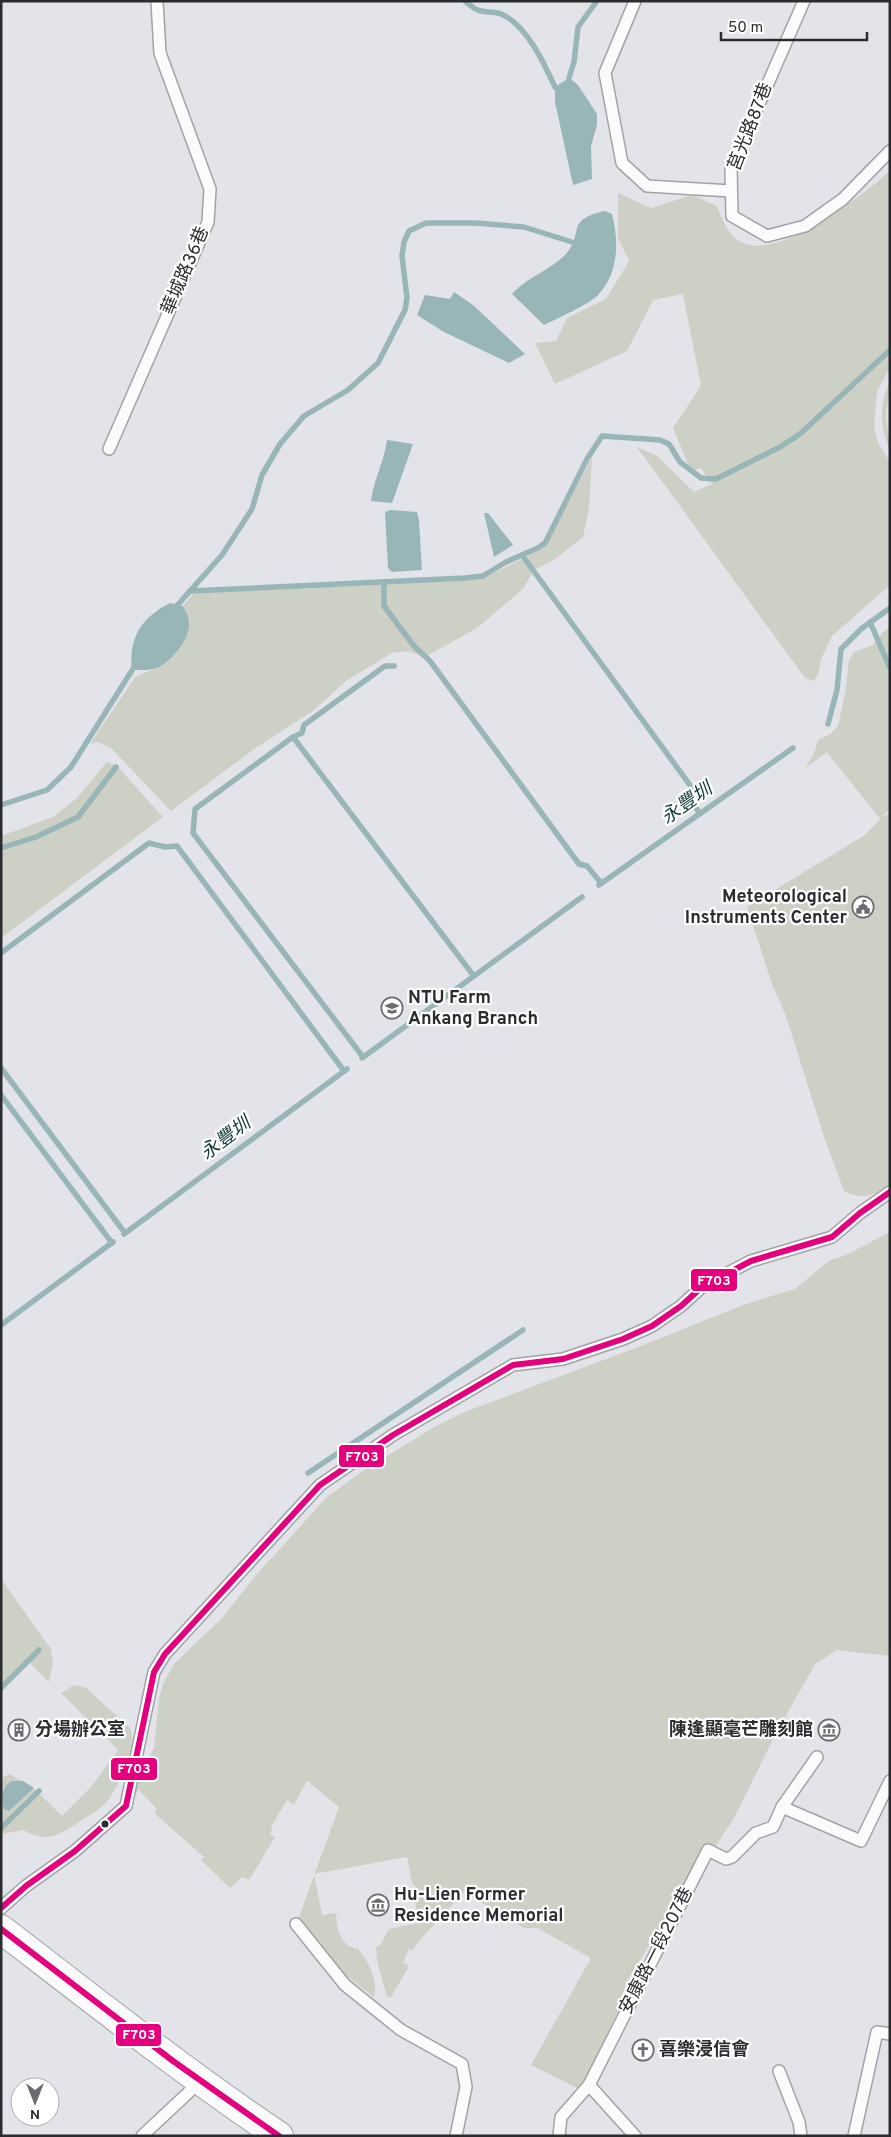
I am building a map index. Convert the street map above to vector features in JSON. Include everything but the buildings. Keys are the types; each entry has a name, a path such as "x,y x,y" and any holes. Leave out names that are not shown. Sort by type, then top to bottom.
{"main road":[{"path":"1,1929 215,2093 279,2136"},
{"path":"1,1949 143,2054 189,2092 249,2136"}],"lane":[{"name":"華城路36巷","path":"110,449 208,222 210,189 160,53 157,1"},
{"path":"635,1 605,73 622,163 647,186 732,191"},
{"name":"莒光路87巷","path":"804,1 731,168 732,216 767,236 805,226 843,199 890,151"},
{"path":"1,1908 26,1886 75,1851 126,1806 152,1681 165,1654 320,1485 393,1435 513,1365 562,1359 623,1340 652,1326 681,1306 703,1286 751,1261 832,1237 860,1213 890,1192"},
{"path":"817,1757 782,1807 861,1841 890,1781"},
{"name":"安康路一段207巷","path":"559,2136 561,2117 589,2085 708,1850 726,1859 732,1857 756,1833 773,1827 782,1807"},
{"path":"296,1924 345,1986 401,2030 462,2064 466,2087 456,2136"},
{"path":"854,2136 877,2032 890,2034"},
{"path":"779,2071 799,2122 800,2136"},
{"path":"589,2085 635,2136"},
{"path":"142,2136 189,2092"}],"shaded area":[{"path":"890,171 890,368 877,391 874,428 879,445 890,462 890,585 832,636 821,659 818,675 813,681 805,678 637,447 657,456 694,492 712,484 701,468 691,471 673,428 701,386 683,294 653,300 627,351 555,384 535,343 556,341 567,318 606,299 629,261 618,238 618,193 651,208 692,195 717,206 724,223 735,238 746,244 762,246 801,233 822,221"},
{"path":"890,382 886,416 890,449 884,433 882,416 884,398"},
{"path":"592,457 589,508 583,537 554,560 534,570 523,589 477,628 425,657 408,651 392,653 346,681 313,711 257,747 171,811 112,749 97,742 90,744 135,677 158,667 169,659 190,622 183,606 194,593 482,579 544,548"},
{"path":"890,627 890,809 882,817 890,813 890,1184 868,1196 858,1196 844,1191 825,1140 786,1016 773,987 747,907 865,835 880,819 827,752 805,768 814,754 818,740 830,734 838,726 846,688 849,660 854,652 873,645 882,633"},
{"path":"107,762 117,766 163,817 1,938 1,836 53,817 77,798"},
{"path":"890,1232 890,1656 837,1650 815,1664 774,1737 734,1818 715,1847 711,1845 626,1983 619,2009 581,2090 531,2065 591,1958 537,1928 524,1928 464,1892 413,1950 409,1949 403,1963 409,1966 391,1997 387,1997 377,1961 376,1947 381,1944 389,1929 419,1923 414,1897 417,1889 412,1883 407,1857 315,1874 339,1807 307,1781 294,1805 287,1800 271,1827 270,1834 275,1837 249,1880 242,1877 230,1888 201,1860 204,1857 154,1813 157,1809 139,1790 135,1794 132,1791 154,1748 159,1698 164,1682 174,1664 222,1618 257,1574 326,1498 361,1472 434,1427 462,1413 746,1304 795,1289 830,1260 844,1256"},
{"path":"1,1579 51,1649 53,1664 49,1682 29,1662 1,1690"},
{"path":"74,1685 86,1688 130,1728 132,1735 131,1745 121,1778 111,1797 103,1806 54,1836 38,1836 24,1830 1,1834 1,1779 9,1774 17,1778 37,1792 62,1816 92,1786 118,1750 61,1693"},
{"path":"314,1875 322,1915 336,1913 337,1925 343,1941 347,1945 358,1949 366,1960 374,1978 374,1997 344,1974 299,1917"}],"water":[{"path":"569,78 578,85 597,114 597,125 591,146 592,179 573,185 555,102 555,87"},
{"path":"605,211 612,214 616,235 616,256 610,277 605,286 593,299 544,325 512,294 566,254 574,239 577,228 584,218"},
{"path":"454,292 473,305 525,354 509,363 444,332 417,315 425,295 450,299"},
{"path":"387,440 413,444 392,503 371,501"},
{"path":"390,510 417,512 422,570 392,572 388,568 385,512"},
{"path":"484,513 488,513 513,545 494,557"},
{"path":"170,603 183,606 188,617 188,630 183,643 170,659 159,667 149,670 132,670 132,648 139,630 152,615"},
{"path":"11,1781 23,1781 34,1788 9,1811 4,1809 2,1797 4,1790"}],"waterway":[{"path":"465,1 478,10 501,14 518,26 533,45 555,87"},
{"path":"569,78 574,62 578,27 597,1"},
{"path":"174,609 222,555 252,509 262,475 280,444 304,416 348,390 378,363 405,310 407,298 402,256 404,242 409,231 426,223 475,223 524,227 572,242"},
{"path":"190,591 483,576 506,562 545,543 587,459 602,436 660,440 669,444 680,462 701,478 716,479 780,447 800,434 890,350"},
{"path":"522,555 695,792 693,803 700,814"},
{"path":"384,582 384,606 414,646 430,661 579,864 587,866 601,883"},
{"name":"永豐圳","path":"828,724 837,690 841,649 861,629 890,608"},
{"path":"870,622 890,668"},
{"path":"1,805 47,790 71,767 136,664"},
{"path":"293,737 302,733 304,725 385,666 394,666"},
{"path":"363,1057 193,833 195,809 293,737 473,975"},
{"name":"永豐圳","path":"599,885 793,748"},
{"path":"1,848 36,837 78,817 116,767"},
{"path":"1,953 149,843 165,847 177,846 344,1071"},
{"name":"永豐圳","path":"362,1058 582,897"},
{"path":"1,1068 125,1233"},
{"name":"永豐圳","path":"124,1234 347,1069"},
{"path":"1,1095 112,1243"},
{"name":"永豐圳","path":"1,1325 113,1242"},
{"path":"308,1473 523,1330"},
{"path":"1,1688 39,1650"},
{"path":"1,1828 39,1791"}],"transit line":[{"name":"F703","path":"1,1908 26,1886 75,1851 126,1806 154,1672 165,1654 320,1485 393,1435 513,1365 563,1359 623,1339 652,1326 681,1306 703,1286 751,1261 832,1237 860,1213 890,1192"},
{"name":"F703","path":"1,1929 173,2061 279,2136"}],"place":[{"name":"Meteorological Instruments Center","path":"863,907"},
{"name":"NTU Farm Ankang Branch","path":"392,1008"},
{"name":"分場辦公室","path":"19,1730"},
{"name":"陳逢顯毫芒雕刻館","path":"829,1730"},
{"name":"Hu-Lien Former Residence Memorial","path":"378,1905"},
{"name":"喜樂浸信會","path":"643,2050"}]}
